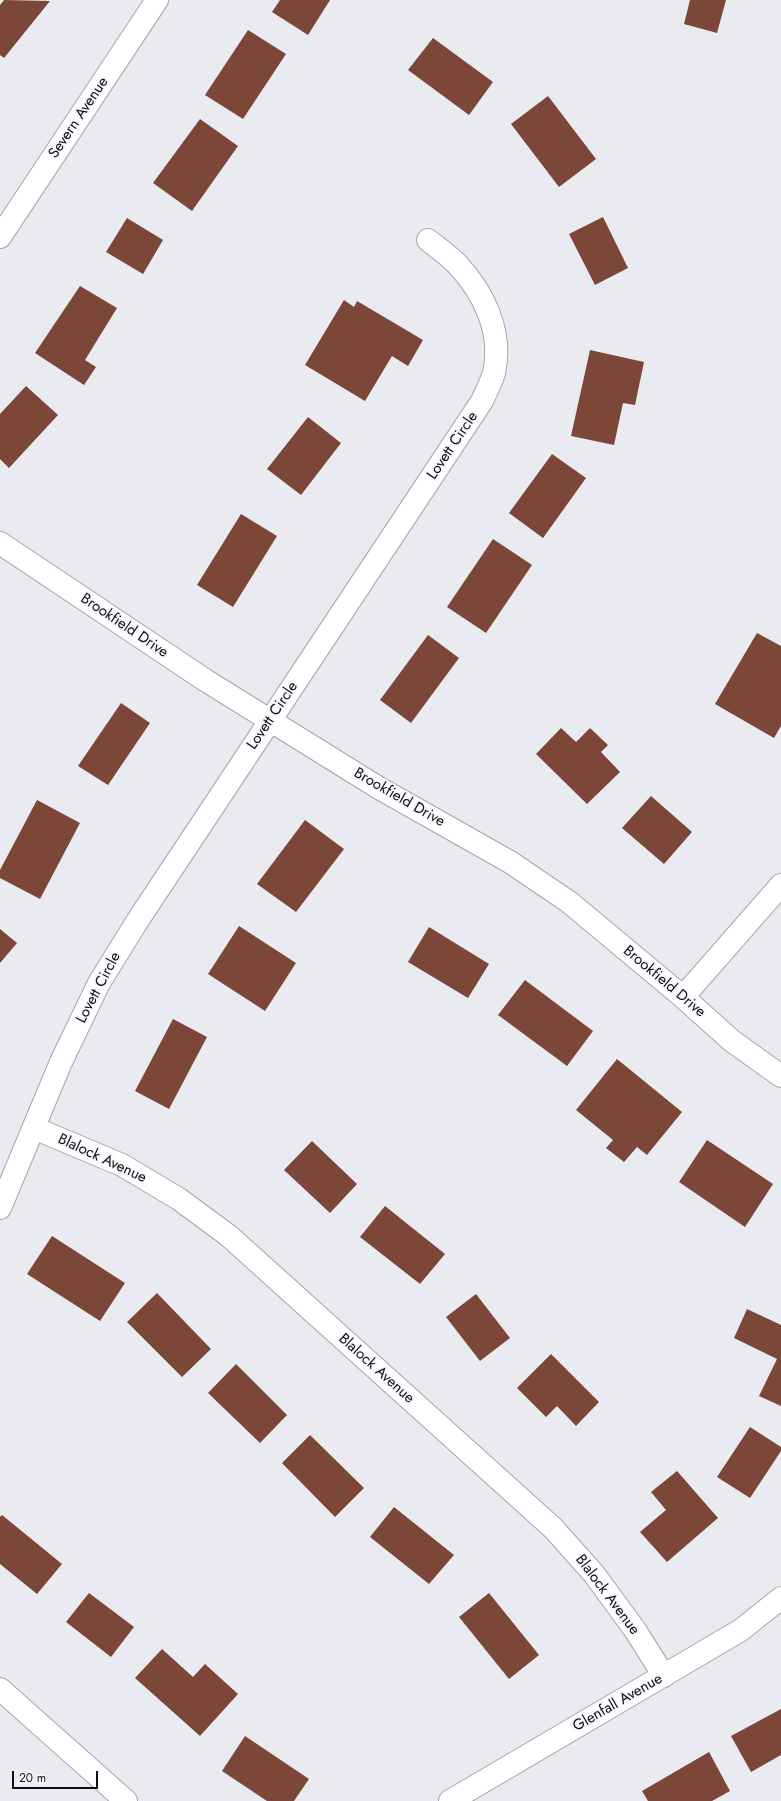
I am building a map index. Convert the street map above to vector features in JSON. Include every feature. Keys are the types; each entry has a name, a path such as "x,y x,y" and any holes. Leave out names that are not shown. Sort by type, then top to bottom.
{"street":[{"name":"Severn Avenue","path":"0,237 158,0"},
{"name":"Lovett Circle","path":"0,1208 61,1062 99,983 138,920 482,401 493,374 496,360 495,336 487,307 478,292 456,263 428,240"},
{"name":"Brookfield Drive","path":"0,543 205,680 379,788 516,867 569,902 683,997 732,1041 781,1076"},
{"path":"683,997 781,885"},
{"name":"Blalock Avenue","path":"34,1128 122,1165 179,1199 229,1236 553,1528 594,1574 634,1630 664,1676"},
{"name":"Glenfall Avenue","path":"450,1801 741,1630 781,1598"},
{"path":"0,1689 126,1801"}],"building":[{"path":"4,0 50,1 4,58 0,55 0,5"},
{"path":"280,0 330,0 308,35 272,12"},
{"path":"690,0 726,0 717,33 684,24"},
{"path":"248,30 286,54 243,119 205,95"},
{"path":"433,38 493,82 469,115 408,70"},
{"path":"548,96 596,159 559,187 511,124"},
{"path":"200,119 238,146 192,211 153,183"},
{"path":"603,217 628,268 595,285 569,234"},
{"path":"127,218 163,240 143,274 106,252"},
{"path":"80,286 117,308 85,360 96,367 84,385 35,353"},
{"path":"344,300 354,307 357,301 423,340 408,366 392,356 365,401 305,365"},
{"path":"590,350 644,362 635,405 623,403 614,445 571,436"},
{"path":"26,386 58,415 9,468 0,459 0,414"},
{"path":"308,417 341,443 301,495 267,469"},
{"path":"552,454 586,478 543,538 509,513"},
{"path":"241,514 277,536 233,607 197,585"},
{"path":"493,539 532,565 486,633 447,607"},
{"path":"757,633 781,646 781,726 774,738 715,704"},
{"path":"428,635 459,658 411,723 380,700"},
{"path":"121,703 150,723 108,785 78,766"},
{"path":"561,728 576,742 590,728 608,745 601,752 620,772 587,804 536,754"},
{"path":"651,796 692,832 664,864 622,828"},
{"path":"37,800 80,823 40,899 0,878 0,870"},
{"path":"305,820 344,849 296,912 257,884"},
{"path":"239,926 296,963 265,1011 208,974"},
{"path":"429,927 489,964 468,998 408,962"},
{"path":"0,929 17,943 0,963"},
{"path":"525,980 593,1031 567,1066 498,1015"},
{"path":"173,1019 207,1037 169,1109 135,1091"},
{"path":"617,1059 682,1112 647,1155 637,1147 624,1162 606,1148 613,1140 576,1110"},
{"path":"707,1140 773,1184 745,1227 679,1182"},
{"path":"312,1141 357,1184 330,1213 284,1170"},
{"path":"385,1206 445,1254 420,1284 360,1237"},
{"path":"52,1236 125,1283 100,1321 27,1274"},
{"path":"157,1293 211,1349 182,1377 127,1322"},
{"path":"476,1294 510,1338 480,1361 446,1317"},
{"path":"747,1309 781,1325 781,1406 759,1396 777,1359 734,1338"},
{"path":"551,1354 599,1402 576,1426 557,1406 546,1417 517,1388"},
{"path":"236,1364 287,1415 260,1443 208,1393"},
{"path":"750,1427 781,1447 781,1451 750,1498 717,1477"},
{"path":"310,1435 364,1488 335,1517 282,1463"},
{"path":"677,1471 718,1518 667,1562 640,1532 666,1510 651,1492"},
{"path":"394,1507 454,1555 429,1584 370,1537"},
{"path":"2,1515 62,1564 37,1594 0,1564 0,1517"},
{"path":"89,1593 134,1627 111,1657 66,1622"},
{"path":"489,1593 539,1655 509,1679 459,1617"},
{"path":"162,1649 193,1677 205,1664 238,1694 200,1736 135,1678"},
{"path":"781,1709 781,1755 751,1772 731,1736"},
{"path":"245,1736 309,1779 294,1801 267,1801 222,1771"},
{"path":"709,1752 730,1791 712,1801 648,1801 642,1791"}]}
